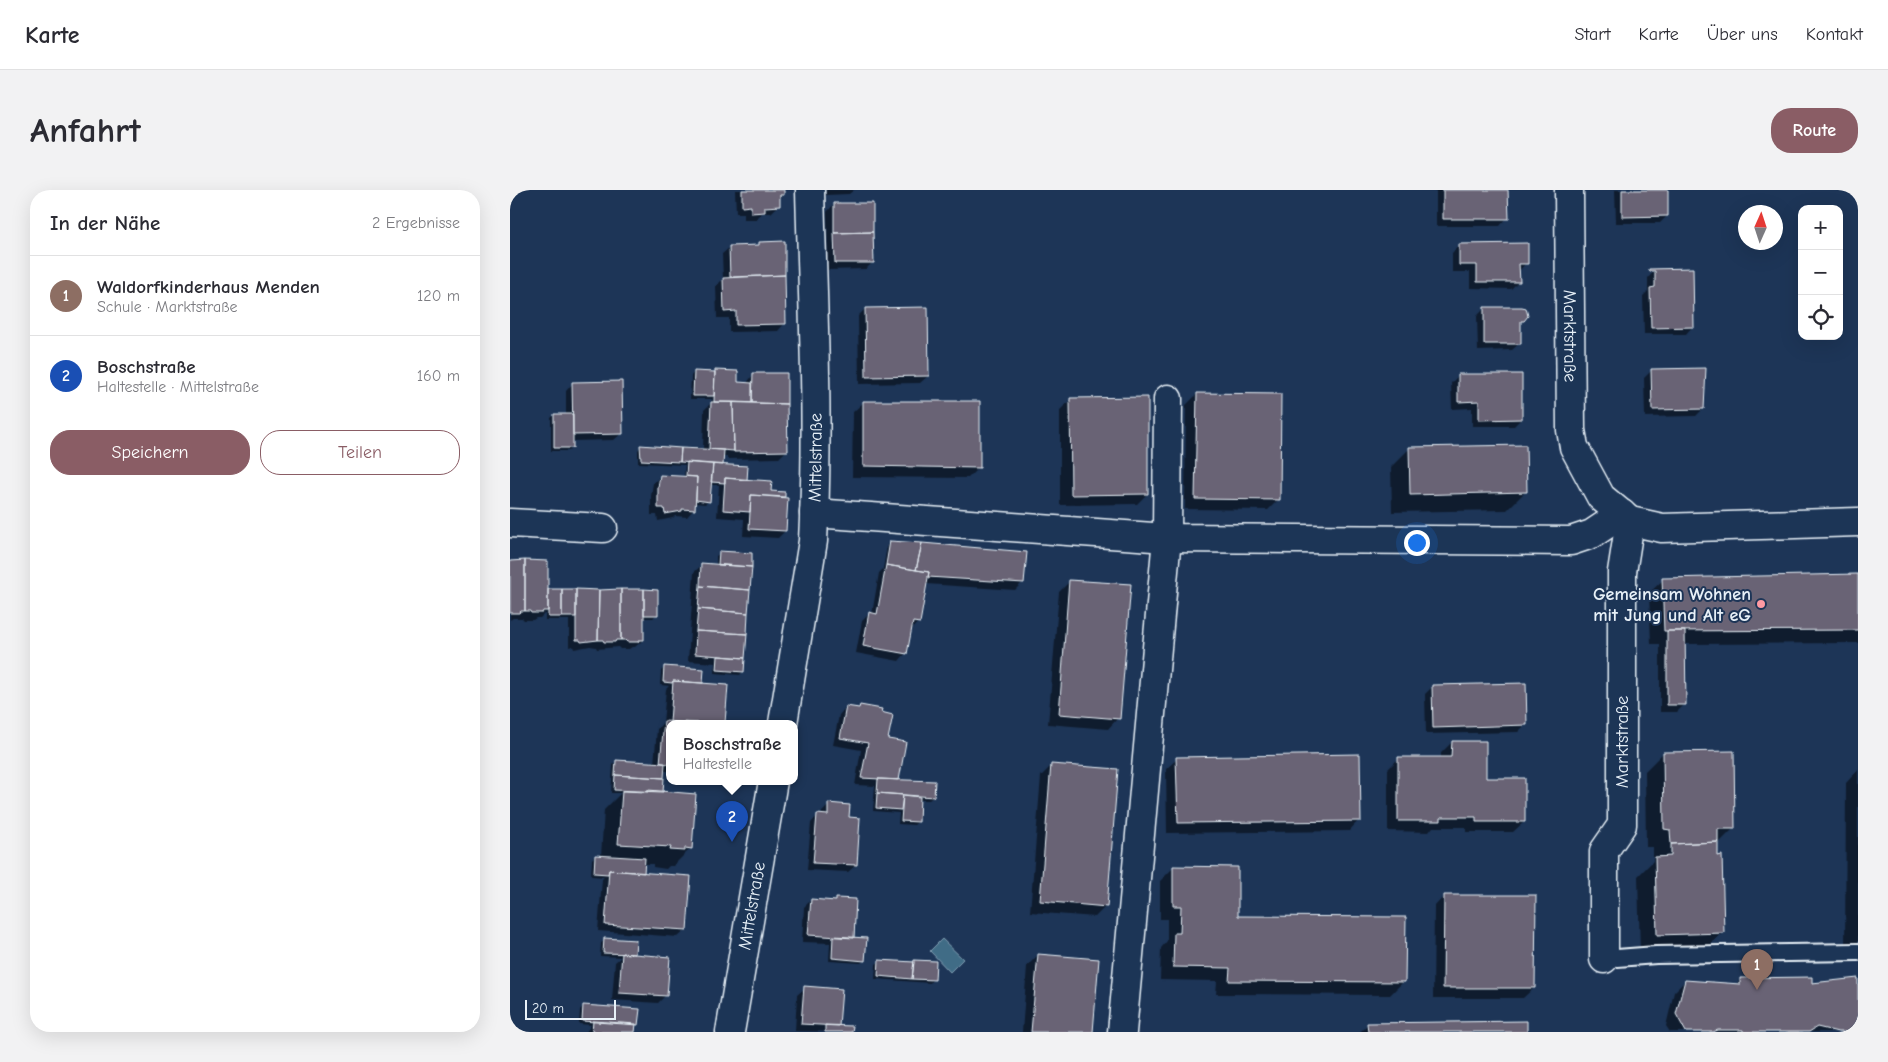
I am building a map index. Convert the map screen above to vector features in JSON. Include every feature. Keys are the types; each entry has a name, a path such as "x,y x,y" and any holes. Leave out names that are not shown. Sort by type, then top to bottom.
{"street":[{"name":"Mittelstraße","path":"783,720 813,541 816,439 810,190"},
{"name":"Marktstraße","path":"1569,190 1571,430 1574,447 1601,496 1626,517 1662,528 1858,522"},
{"path":"1122,1032 1167,538 1168,399"},
{"path":"814,513 1167,538 1571,541 1592,534 1626,517"},
{"name":"Marktstraße","path":"1604,959 1604,851 1622,825 1622,572 1626,517"},
{"path":"510,522 603,528"},
{"name":"Mittelstraße","path":"730,1032 772,785"}],"lane":[{"path":"1604,959 1656,955 1858,952"}],"water":[{"path":"942,939 963,959 950,972 930,951"}],"building":[{"path":"742,190 784,190 784,195 780,195 780,206 765,207 765,212 751,213 751,206 742,207"},
{"path":"1443,190 1508,190 1509,219 1443,219"},
{"path":"1622,190 1668,190 1668,216 1622,217"},
{"path":"834,203 873,203 873,232 834,233"},
{"path":"873,232 874,263 835,263 834,233"},
{"path":"785,241 785,275 730,277 729,246 759,245 759,242"},
{"path":"1528,243 1528,264 1519,264 1520,282 1477,282 1477,265 1459,265 1459,244"},
{"path":"1693,268 1694,327 1651,328 1650,288 1655,287 1655,271 1649,271 1649,269"},
{"path":"785,275 786,324 736,325 736,311 724,312 723,278"},
{"path":"928,307 929,376 866,377 865,308"},
{"path":"1484,307 1526,308 1528,316 1524,321 1521,321 1521,344 1484,344"},
{"path":"1706,368 1704,409 1652,410 1651,369"},
{"path":"715,370 738,371 738,382 752,383 752,403 714,402"},
{"path":"694,371 715,372 714,396 693,396"},
{"path":"753,373 787,373 787,404 752,403"},
{"path":"1458,374 1522,374 1522,419 1479,420 1479,401 1458,402"},
{"path":"622,381 623,434 573,435 572,382"},
{"path":"1197,393 1281,394 1280,500 1195,499"},
{"path":"1148,397 1148,494 1071,495 1070,398"},
{"path":"863,401 980,401 980,468 863,466"},
{"path":"711,402 733,402 734,451 709,449"},
{"path":"733,402 787,404 788,451 734,452"},
{"path":"554,414 573,414 573,448 554,448"},
{"path":"640,445 681,448 680,462 641,460"},
{"path":"1526,445 1527,492 1410,495 1409,447"},
{"path":"681,448 724,450 723,465 680,462"},
{"path":"687,462 713,464 710,502 696,500 697,477 686,476"},
{"path":"713,464 748,466 747,480 725,478 725,483 711,482"},
{"path":"660,475 697,477 695,510 682,509 682,511 665,514 664,508 658,508"},
{"path":"725,478 772,481 771,491 785,492 785,497 751,495 750,512 723,510"},
{"path":"751,495 788,498 786,531 749,529"},
{"path":"890,541 922,543 916,570 886,565"},
{"path":"922,543 1027,552 1024,583 928,577 929,572 916,570"},
{"path":"719,551 752,553 752,567 718,565"},
{"path":"525,560 525,611 510,613 510,561"},
{"path":"525,560 548,561 548,611 531,613 530,611 525,611"},
{"path":"701,563 752,567 750,590 700,586"},
{"path":"886,565 929,572 920,623 913,622 907,654 863,646 869,612 877,614"},
{"name":"Gemeinsam Wohnen mit Jung und Alt eG","path":"1858,574 1858,630 1664,631 1662,578"},
{"path":"1069,580 1131,584 1120,719 1059,714"},
{"path":"700,586 750,590 748,613 698,609"},
{"path":"548,589 562,589 562,617 548,617"},
{"path":"562,589 576,589 576,617 562,617"},
{"path":"576,589 599,590 598,640 581,642 576,640"},
{"path":"621,589 621,640 604,642 603,640 598,640 599,590"},
{"path":"621,589 644,589 644,640 627,642 621,640"},
{"path":"644,589 658,590 658,615 644,615"},
{"path":"698,609 748,613 747,634 696,631"},
{"path":"696,631 747,634 745,658 695,654"},
{"path":"1667,631 1685,631 1686,705 1667,705"},
{"path":"718,656 745,658 744,672 717,670"},
{"path":"664,666 704,669 703,683 663,682"},
{"path":"673,681 728,685 725,720 670,720"},
{"path":"1526,683 1527,725 1433,728 1432,685"},
{"path":"860,705 882,709 881,712 893,715 888,739 906,742 899,780 861,778 868,743 840,738 846,706 859,708"},
{"path":"664,721 666,721 666,764 660,763"},
{"path":"1452,741 1486,741 1486,778 1525,778 1525,822 1476,822 1476,817 1441,817 1441,821 1398,821 1398,757 1451,757"},
{"path":"1734,751 1735,829 1718,829 1718,842 1671,844 1670,830 1664,829 1663,752"},
{"path":"1360,754 1361,821 1178,823 1176,757"},
{"path":"616,760 665,763 664,778 615,775"},
{"path":"1051,764 1118,769 1107,907 1040,901"},
{"path":"615,775 664,778 663,792 614,790"},
{"path":"878,779 935,781 934,797 877,793"},
{"path":"648,790 696,794 692,849 685,848 685,851 670,850 671,847 618,844 622,791 648,792"},
{"path":"877,793 903,795 901,810 876,808"},
{"path":"903,795 920,797 919,822 901,821"},
{"path":"828,803 850,805 849,817 860,818 857,865 813,863 817,814 828,815"},
{"path":"1718,842 1718,856 1722,855 1724,933 1657,935 1655,857 1671,856 1671,844"},
{"path":"595,855 645,858 644,873 609,870 608,874 594,873"},
{"path":"1173,866 1238,867 1238,916 1406,917 1405,982 1229,981 1230,968 1173,967 1174,933 1180,933 1181,906 1173,906"},
{"path":"609,870 691,876 687,930 605,925"},
{"path":"1444,895 1536,895 1535,988 1443,988"},
{"path":"836,898 856,899 854,938 808,935 811,899 836,901"},
{"path":"833,936 867,938 865,961 832,958"},
{"path":"604,938 636,940 635,954 603,953"},
{"path":"622,953 670,957 667,996 619,993"},
{"path":"1038,954 1099,959 1093,1032 1031,1032"},
{"path":"879,960 914,962 912,979 878,976"},
{"path":"914,960 936,961 935,980 912,979"},
{"path":"1812,977 1812,983 1858,978 1858,1032 1838,1032 1817,1027 1809,1032 1718,1030 1713,1032 1686,1032 1676,1014 1685,980 1740,984 1740,978"},
{"path":"804,986 842,989 839,1026 801,1024"},
{"path":"583,1005 640,1009 638,1025 582,1021"},
{"path":"593,1021 636,1024 635,1032 592,1032"},
{"path":"1527,1021 1527,1032 1368,1032 1367,1023"},
{"path":"825,1025 853,1026 852,1032 825,1032"}],"place":[{"name":"Gemeinsam Wohnen mit Jung und Alt eG","path":"1761,604"},
{"name":"Boschstraße","path":"732,842"},
{"name":"Waldorfkinderhaus Menden","path":"1757,990"}]}
